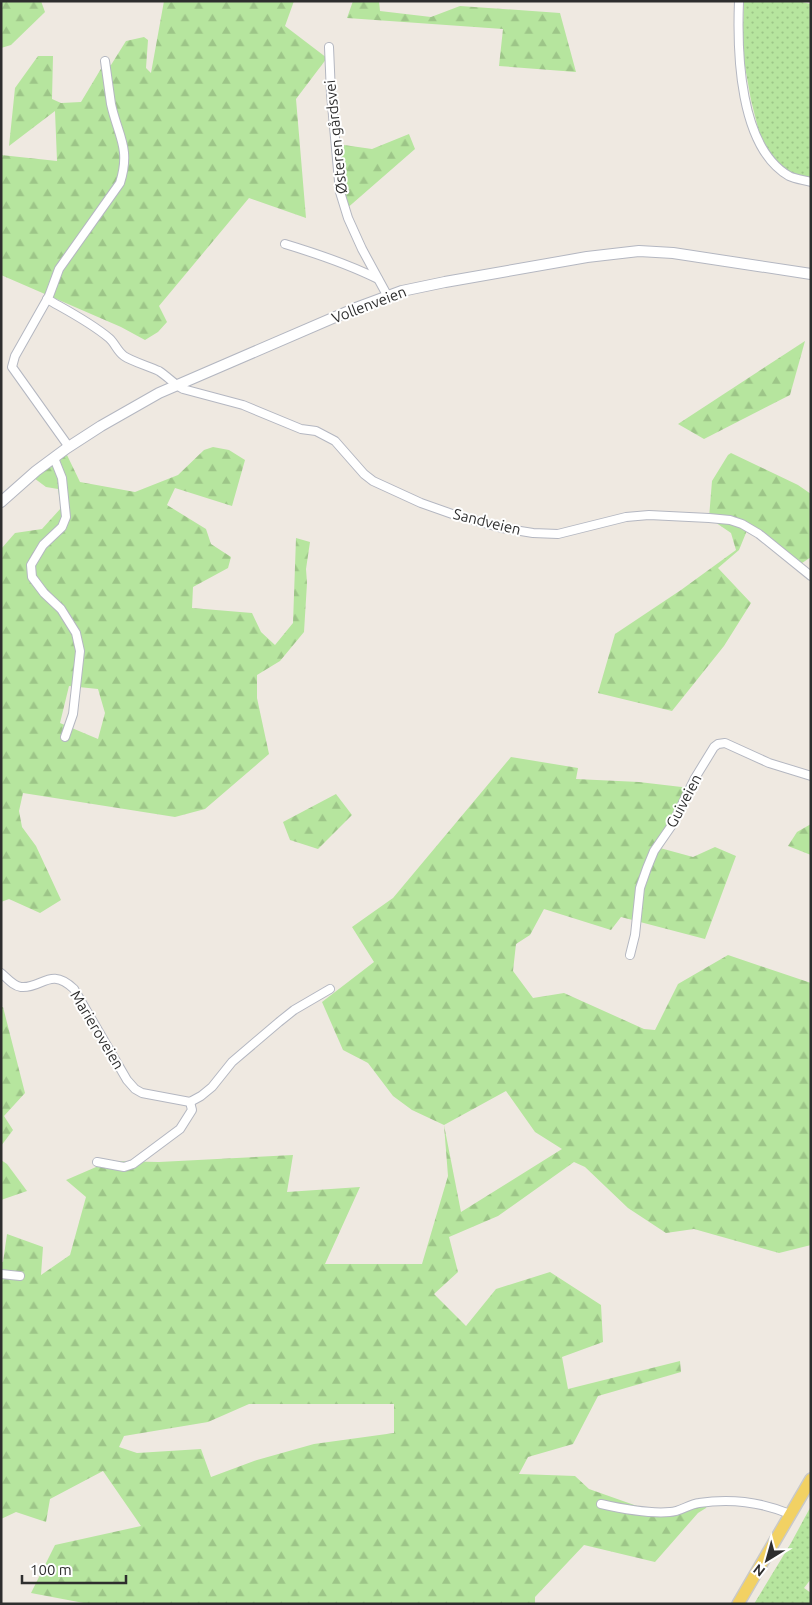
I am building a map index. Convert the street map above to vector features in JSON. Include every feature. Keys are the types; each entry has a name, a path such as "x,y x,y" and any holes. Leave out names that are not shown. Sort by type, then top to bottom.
{"main road":[{"name":"Vollenveien","path":"1,502 36,471 69,447 122,414 176,386 387,296 430,285 564,261 639,251 673,253 811,274"},
{"path":"738,1604 811,1479"}],"street":[{"path":"739,1 738,30 741,80 749,117 758,140 768,159 778,168 790,177 811,182"},
{"name":"Østeren gårdsvei","path":"329,47 331,94 340,192 348,218 387,296"},
{"path":"69,447 12,367 15,356 47,300 59,269 120,183 124,171 125,148 112,105 105,61"},
{"path":"285,244 326,256 357,268 378,279"},
{"path":"47,300 93,325 111,340 119,352 126,358 160,372 176,386"},
{"name":"Sandveien","path":"176,386 243,405 301,429 316,431 335,441 359,468 374,481 421,504 455,515 502,528 533,533 558,534 626,518 649,515 730,520 742,524 759,534 811,576"},
{"path":"54,458 62,478 66,517 62,528 44,545 31,565 32,577 44,593 61,609 76,633 80,651 73,714 65,737"},
{"name":"Guiveien","path":"630,955 635,935 640,888 646,868 654,851 672,825 714,746 725,743 768,763 811,776"},
{"name":"Marieroveien","path":"1,973 20,987 57,979 68,983 74,989 127,1080 135,1089 142,1093 190,1102"},
{"path":"97,1162 124,1167 142,1158 180,1128 192,1110 190,1102 212,1087 232,1062 294,1010 330,989"},
{"path":"1,1274 20,1276"},
{"path":"601,1504 663,1513 673,1512 698,1503 745,1501 763,1504 790,1514"}],"green space":[{"path":"1,1 41,1 45,12 11,45 1,48"},
{"path":"164,1 294,1 285,26 327,58 296,99 306,218 249,198 159,306 167,322 158,332 145,340 121,327 1,275 1,155 57,161 55,111 9,146 15,88 38,56 53,56 52,99 61,103 81,102 102,67 111,65 126,41 144,37 148,40 146,68 151,73"},
{"path":"353,1 379,1 380,11 431,17 460,6 560,13 576,72 499,66 503,29 347,18"},
{"path":"744,1 797,1 811,4 811,183 793,176 770,155 760,136 742,50"},
{"path":"409,134 415,149 345,210 337,144 372,149"},
{"path":"805,341 790,395 704,439 678,424"},
{"path":"213,447 229,450 245,460 232,506 175,488 167,505 206,529 211,544 231,557 228,568 193,587 192,608 252,613 261,632 275,645 293,623 296,538 310,542 306,569 304,632 280,661 257,675 257,698 269,754 205,809 175,817 23,793 19,811 22,827 36,846 61,900 40,913 9,899 1,902 1,549 15,533 42,529 61,508 58,489 46,487 34,478 48,466 67,455 80,482 135,492 178,475 204,450","holes":["69,686 98,689 105,713 98,739 60,723"]},
{"path":"731,453 798,485 811,494 811,557 799,565 748,528 739,550 718,568 751,603 724,646 672,711 598,693 615,634 736,550 731,533 709,518 712,481"},
{"path":"511,757 578,768 576,779 639,782 690,788 660,848 693,857 715,847 736,856 705,939 621,917 611,930 544,909 530,935 516,944 513,971 533,998 564,993 644,1029 655,1030 678,984 728,955 811,983 811,1245 779,1253 694,1229 666,1233 628,1208 585,1167 574,1162 498,1216 449,1237 458,1272 434,1294 466,1326 496,1289 550,1272 601,1305 603,1342 562,1357 568,1389 680,1361 681,1372 598,1396 573,1444 528,1457 519,1474 575,1476 589,1489 654,1512 684,1505 708,1504 706,1508 698,1513 655,1562 584,1545 535,1597 535,1604 89,1604 31,1593 55,1545 141,1526 103,1471 50,1499 46,1522 16,1512 1,1519 1,1262 3,1262 7,1234 43,1247 41,1275 70,1255 86,1197 66,1180 110,1161 159,1162 293,1155 287,1192 360,1187 325,1264 422,1264 448,1176 444,1125 412,1110 393,1096 368,1063 343,1050 322,1002 374,962 352,927 393,898","holes":["506,1091 535,1132 562,1149 461,1212 444,1125","249,1404 394,1404 394,1433 314,1444 257,1460 211,1477 201,1449 137,1453 119,1447 124,1436 208,1422"]},
{"path":"336,794 352,815 318,849 290,840 283,822"},
{"path":"811,824 811,855 788,846 797,832"},
{"path":"1,1007 3,1007 25,1093 4,1116 13,1130 1,1146"},
{"path":"1,1160 7,1164 27,1191 1,1200"},
{"path":"811,1506 811,1579 804,1588 811,1593 811,1604 754,1604 791,1543"}]}
